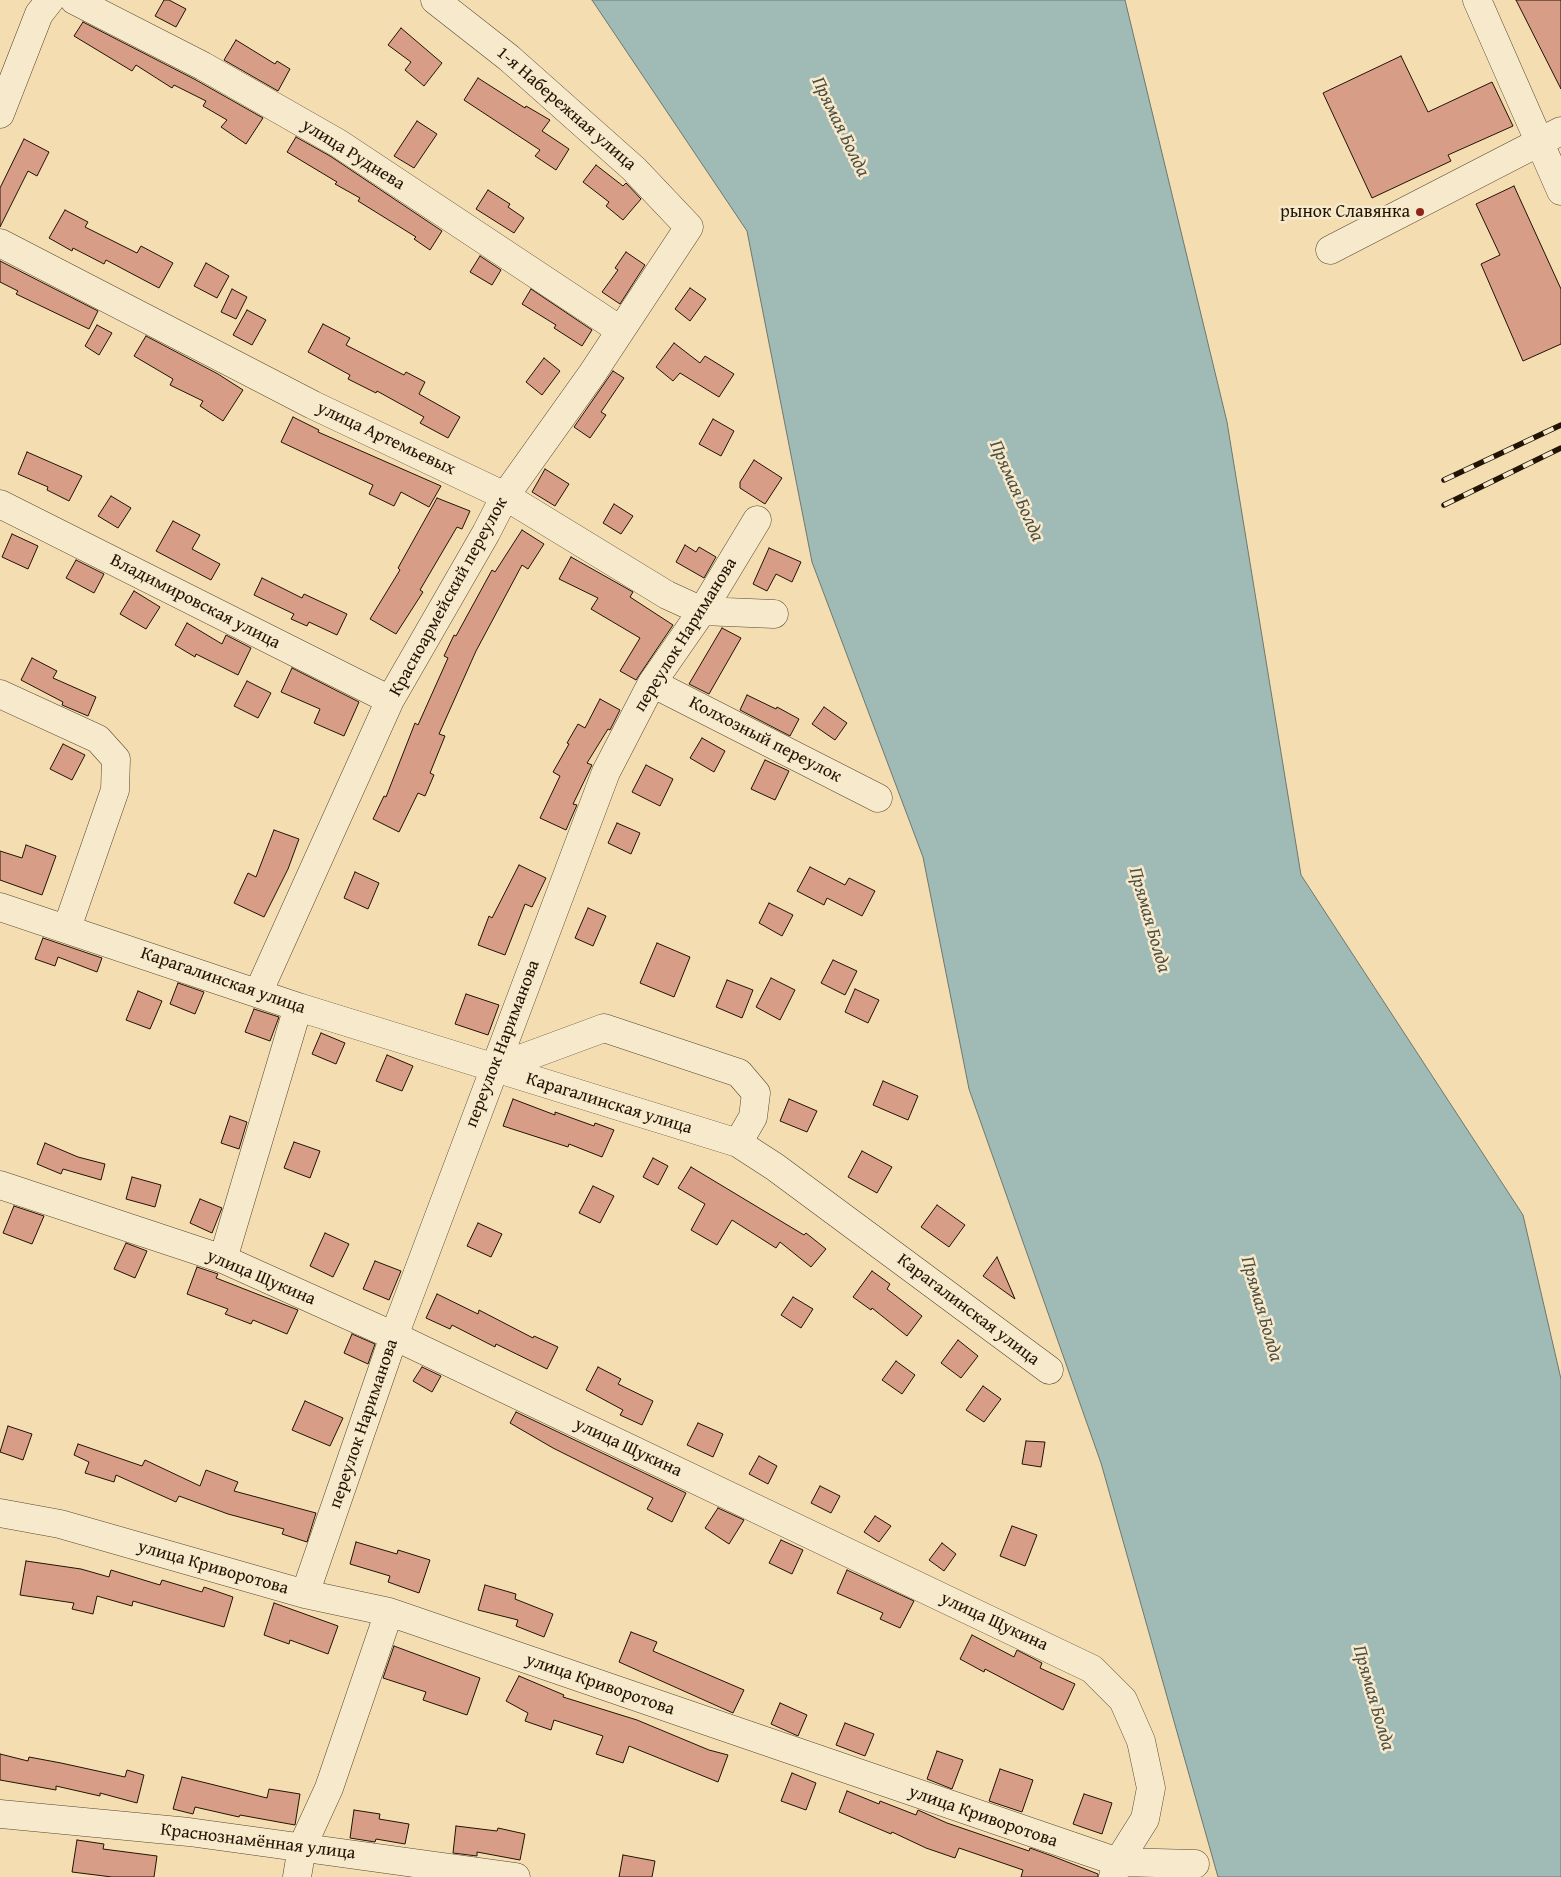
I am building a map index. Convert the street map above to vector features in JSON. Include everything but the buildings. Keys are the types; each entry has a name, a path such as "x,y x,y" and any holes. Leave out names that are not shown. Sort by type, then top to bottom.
{"street":[{"path":"0,114 39,14 50,0"},
{"name":"улица Руднева","path":"74,0 204,66 338,142 620,330"},
{"name":"1-я Набережная улица","path":"434,0 509,58 634,169 689,227"},
{"path":"1476,0 1550,136 1561,191"},
{"path":"1330,250 1550,136"},
{"name":"Красноармейский переулок","path":"258,994 390,700 486,533 505,496 592,374 689,227"},
{"name":"улица Артемьевых","path":"0,243 313,405 505,496 667,595 702,611 774,614"},
{"name":"Владимировская улица","path":"0,504 390,700"},
{"name":"переулок Нариманова","path":"305,1594 394,1336 606,772 652,683 702,611 758,520"},
{"name":"Колхозный переулок","path":"652,683 878,798"},
{"path":"0,694 98,739 116,759 115,790 67,928"},
{"name":"Карагалинская улица","path":"0,907 298,1007 493,1069 738,1143 775,1167 1049,1370"},
{"path":"223,1260 298,1007"},
{"path":"493,1069 604,1028 739,1073 756,1093 753,1117 738,1143"},
{"name":"улица Щукина","path":"0,1185 223,1260 394,1336 1092,1669 1124,1700 1141,1741 1151,1788 1145,1819 1115,1870"},
{"name":"улица Криворотова","path":"0,1513 60,1524 305,1594 389,1612 1115,1870 1195,1864"},
{"path":"297,1877 302,1847 329,1788 389,1612"},
{"name":"Краснознамённая улица","path":"0,1814 189,1832 516,1877"}],"water":[{"name":"Прямая Болда","path":"592,0 1125,0 1227,422 1301,875 1523,1215 1561,1379 1561,1877 1218,1877 1101,1463 969,1089 923,857 812,562 747,231"}],"railway":[{"path":"1444,480 1561,425"},
{"path":"1444,505 1561,448"}],"place":[{"name":"рынок Славянка","path":"1420,212"}]}
